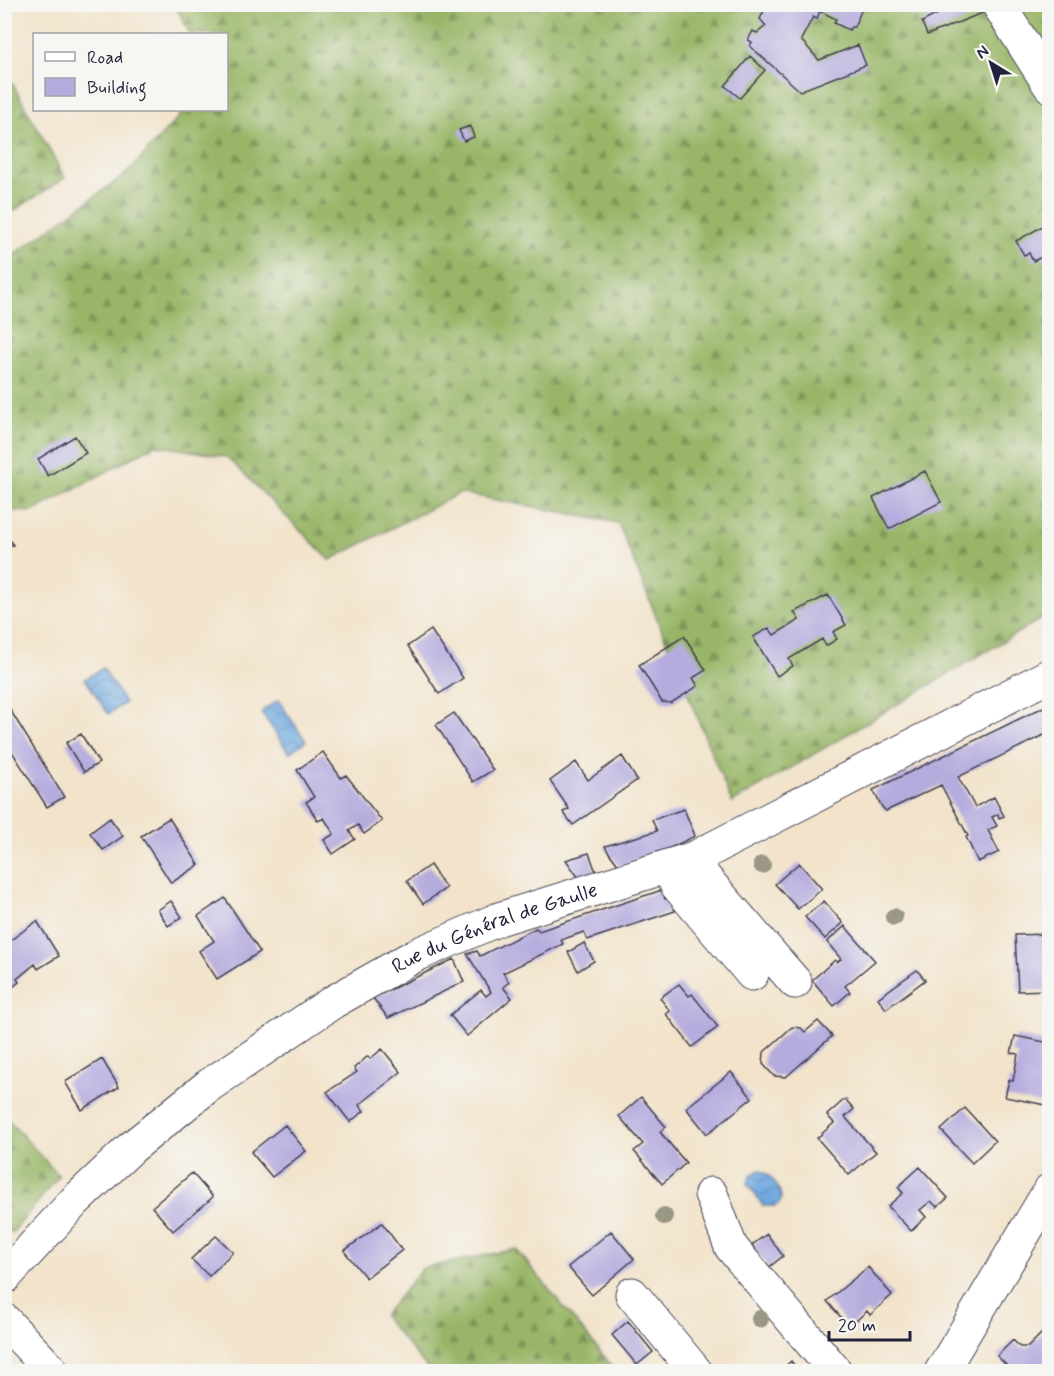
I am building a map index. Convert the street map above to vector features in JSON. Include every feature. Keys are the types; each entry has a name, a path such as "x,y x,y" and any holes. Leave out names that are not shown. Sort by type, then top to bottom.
{"main road":[{"path":"999,4 1050,87"},
{"name":"Rue du Général de Gaulle","path":"4,1278 75,1201 131,1148 208,1086 333,1002 416,955 499,919 682,862 1050,675"},
{"path":"752,974 676,884 682,862 704,877 795,982"},
{"path":"941,1371 1050,1191"},
{"path":"711,1194 730,1247 836,1371"},
{"path":"632,1294 696,1371"},
{"path":"4,1320 53,1371"}],"green space":[{"path":"175,5 1049,5 1049,614 732,803 618,523 460,493 330,560 227,457 155,445 32,512 5,510 4,262 127,173 184,111 228,111 228,33 189,33"},
{"path":"5,70 65,178 4,216"},
{"path":"5,1116 59,1176 12,1233 5,1225"},
{"path":"516,1249 616,1371 430,1371 383,1316 423,1268"}],"water":[{"path":"103,668 125,703 108,714 85,679"},
{"path":"278,700 306,741 289,753 261,712"},
{"path":"759,1170 768,1175 778,1187 781,1201 776,1206 763,1206 748,1184 750,1176"}],"building":[{"path":"774,4 864,4 854,27 849,30 834,23 836,19 820,11 817,19 813,17 801,40 819,60 858,45 866,65 800,91 750,46 752,42 748,40 753,31 757,33 766,26 760,19 766,7"},
{"path":"957,4 983,4 987,11 927,35 922,22"},
{"path":"750,56 765,70 740,98 725,86"},
{"path":"470,126 474,137 464,141 459,130"},
{"path":"1050,222 1050,262 1046,264 1042,257 1033,261 1029,253 1024,255 1016,241"},
{"path":"75,436 86,453 48,476 38,459"},
{"path":"925,471 941,502 889,529 873,498"},
{"path":"6,534 13,545 4,549 4,535"},
{"path":"828,595 846,625 833,632 837,639 826,646 822,639 789,659 793,666 777,676 753,637 769,628 774,635 799,620 794,612"},
{"path":"431,630 463,678 439,694 408,646"},
{"path":"684,636 706,670 693,678 698,686 671,703 662,702 639,665"},
{"path":"4,700 64,797 47,807 4,739"},
{"path":"1050,704 1050,732 958,777 975,807 994,797 1004,816 999,818 998,814 992,817 997,826 988,830 999,852 978,862 966,837 968,836 941,785 886,811 882,807 873,790"},
{"path":"454,713 493,770 473,782 436,725"},
{"path":"81,734 99,763 84,772 66,743"},
{"path":"323,752 341,778 346,775 382,821 364,834 358,825 349,831 355,839 333,854 324,840 334,834 324,818 318,821 306,802 314,797 297,770"},
{"path":"622,756 637,780 573,825 563,812 569,809 550,781 576,762 588,780"},
{"path":"684,809 695,836 672,847 619,866 605,846 657,831 652,820"},
{"path":"110,818 123,836 103,850 90,833"},
{"path":"169,818 199,865 171,883 141,836"},
{"path":"589,853 596,872 578,877 566,860"},
{"path":"799,863 822,889 798,909 775,884"},
{"path":"430,865 446,888 423,904 407,881"},
{"path":"662,890 665,899 670,897 675,911 587,940 584,932 561,940 563,944 503,973 509,982 503,987 512,998 467,1036 450,1015 481,990 486,996 491,992 467,954 477,951 480,956 536,928 539,931"},
{"path":"225,898 260,952 217,979 199,951 214,941 198,916"},
{"path":"171,901 182,917 168,926 158,910"},
{"path":"824,901 843,923 825,939 805,917"},
{"path":"37,921 59,956 38,969 35,964 17,979 19,982 4,994 4,945"},
{"path":"845,926 875,961 845,986 850,992 834,1006 812,980 835,960 837,962 841,959 827,942"},
{"path":"1048,934 1050,990 1018,991 1015,935"},
{"path":"584,943 594,961 578,971 568,952"},
{"path":"454,959 464,982 388,1018 373,998"},
{"path":"917,970 925,980 886,1009 878,998"},
{"path":"679,984 689,996 692,994 718,1027 692,1047 666,1014 670,1011 660,998"},
{"path":"818,1021 832,1036 786,1077 774,1076 763,1064 764,1052 792,1027 801,1028 805,1032"},
{"path":"1015,1036 1050,1043 1050,1087 1046,1105 1005,1097 1009,1080 1013,1081 1018,1054 1011,1053"},
{"path":"382,1049 401,1072 359,1105 364,1111 350,1122 327,1092 357,1072 354,1068 368,1056 370,1059"},
{"path":"102,1059 119,1087 82,1110 65,1082"},
{"path":"731,1072 752,1098 707,1134 686,1108"},
{"path":"641,1097 666,1127 660,1132 686,1163 662,1184 634,1151 643,1144 619,1116"},
{"path":"845,1099 854,1109 845,1117 876,1152 849,1175 817,1138 834,1123 827,1115"},
{"path":"965,1108 995,1141 972,1163 941,1130"},
{"path":"285,1125 306,1151 272,1177 251,1152"},
{"path":"920,1167 948,1198 937,1207 931,1201 920,1210 926,1217 911,1231 888,1206 903,1193 898,1187"},
{"path":"192,1173 213,1197 173,1231 152,1207"},
{"path":"382,1223 402,1250 366,1278 344,1251"},
{"path":"611,1231 634,1259 592,1295 568,1267"},
{"path":"767,1234 783,1256 768,1268 752,1245"},
{"path":"216,1236 233,1252 209,1276 191,1259"},
{"path":"868,1267 892,1295 870,1315 867,1311 849,1327 827,1301"},
{"path":"1050,1279 1050,1295 1042,1288"},
{"path":"628,1321 653,1352 637,1365 612,1335"},
{"path":"1047,1328 1050,1330 1050,1372 1013,1372 997,1356 1013,1340 1020,1347 1028,1347"},
{"path":"791,1361 799,1372 779,1372"}]}
